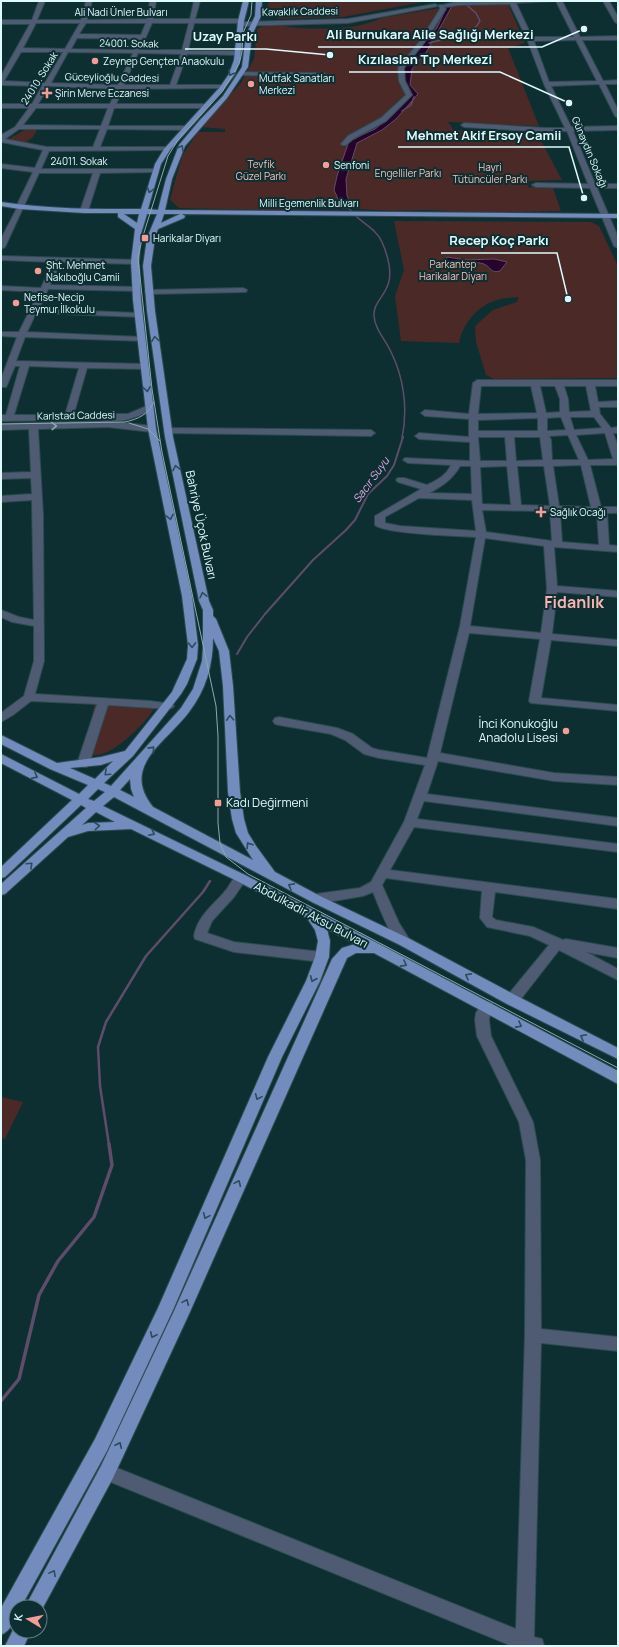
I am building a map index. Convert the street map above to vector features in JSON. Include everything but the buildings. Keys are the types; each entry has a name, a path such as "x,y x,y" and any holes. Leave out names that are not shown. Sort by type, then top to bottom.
{"main road":[{"path":"1,874 129,753 168,706 182,684 192,659 193,645 186,596 152,429 138,315 135,262 139,228 158,164 167,149 232,74 238,60 241,22 246,1"},
{"name":"Bahriye Üçok Bulvarı","path":"1,891 113,791 185,710 198,689 208,654 208,610 204,601 168,431 149,292 147,266 151,238 161,212 169,179 182,145 225,97 241,74 244,67 259,1"},
{"name":"Milli Egemenlik Bulvarı","path":"1,204 20,209 122,213"},
{"name":"Milli Egemenlik Bulvarı","path":"1,207 79,215 122,213 144,210 179,215 353,218 366,216"},
{"path":"122,213 136,209 144,210"},
{"path":"122,213 139,228"},
{"name":"Milli Egemenlik Bulvarı","path":"179,215 339,213 366,216 606,218 618,220"},
{"path":"155,228 179,215"},
{"name":"Milli Egemenlik Bulvarı","path":"606,218 618,216"},
{"path":"208,610 224,651 228,686 234,792 238,819 242,833 251,849 272,876"},
{"name":"Abdulkadir Aksu Bulvarı","path":"1,738 54,766 113,791 153,814 316,899 405,942 512,1000 618,1054"},
{"path":"54,766 101,761 129,753"},
{"name":"Abdulkadir Aksu Bulvarı","path":"1,758 79,799 136,825 241,878 313,917 378,949 618,1078"},
{"path":"139,763 135,785 143,802 153,814"},
{"path":"60,837 78,829 88,827 136,825"},
{"path":"1,1626 101,1445 165,1310 275,1058 313,981 323,953 324,941 321,930 313,917"},
{"path":"323,953 334,948 343,953"},
{"path":"38,1599 107,1472 181,1314 339,959 343,953 353,948 378,949"}],"street":[{"path":"1,82 4,70 20,50 35,22 42,1"},
{"name":"24010. Sokak","path":"1,139 18,127 34,106 84,21 89,1"},
{"path":"96,149 103,127 150,21 153,1"},
{"path":"172,87 184,53 193,22 197,1"},
{"name":"Kavaklık Caddesi","path":"266,22 348,21 451,1"},
{"name":"Günaydın Sokağı","path":"512,1 530,39 547,84 569,129 618,246"},
{"name":"Kavaklık Caddesi","path":"438,4 459,2 554,1"},
{"path":"559,1 618,116"},
{"path":"606,1 618,22"},
{"path":"344,144 346,140 366,131 392,113 409,95 402,81 401,68 422,42 443,9 438,4"},
{"name":"Ali Nadi Ünler Bulvarı","path":"1,22 255,22"},
{"path":"255,22 266,22"},
{"path":"255,22 266,22"},
{"path":"76,36 143,37"},
{"path":"530,39 618,38"},
{"name":"24001. Sokak","path":"20,50 67,52 238,53"},
{"path":"241,74 324,75"},
{"name":"Güceylioğlu Caddesi","path":"1,82 121,87 222,87"},
{"path":"547,84 618,82"},
{"path":"1,106 205,106"},
{"path":"464,125 540,130 618,128"},
{"path":"18,127 186,128"},
{"path":"1,139 46,150 167,149"},
{"path":"1,247 5,232 20,209 46,150"},
{"name":"24011. Sokak","path":"1,166 38,171 156,171"},
{"path":"84,211 97,171"},
{"path":"536,185 618,186"},
{"path":"1,258 135,262"},
{"path":"18,386 2,385 22,335 58,260"},
{"path":"1,288 136,289"},
{"path":"149,292 244,290"},
{"path":"34,311 138,315"},
{"path":"1,334 141,339"},
{"path":"11,363 144,367"},
{"path":"5,419 25,364"},
{"path":"69,418 84,365"},
{"path":"316,899 363,892 376,885 410,822 432,759 464,629 481,534 476,502 476,464 473,417 477,383 618,383"},
{"path":"535,384 542,415 543,434 546,440 555,508 552,589 535,701 618,708"},
{"path":"559,384 564,399 565,415 570,433 585,462 599,510 604,548"},
{"path":"408,460 456,464 549,464 618,461 608,430 596,410 590,384"},
{"path":"425,413 473,417 565,415 596,410 618,404"},
{"name":"Karlstad Caddesi","path":"5,419 129,417 149,408"},
{"name":"Karlstad Caddesi","path":"1,428 108,424 152,429"},
{"path":"1,718 28,698 39,662 37,496 33,427"},
{"path":"419,436 474,437 510,434 570,433 618,430"},
{"path":"168,431 370,433"},
{"path":"510,434 516,507"},
{"path":"456,464 452,472 444,480 429,490 380,516 380,524 400,529 481,534 553,544 618,549"},
{"path":"1,476 35,476"},
{"path":"401,480 429,490"},
{"path":"419,495 516,507 618,510"},
{"path":"1,499 37,496"},
{"path":"552,589 618,594"},
{"path":"1,613 16,620 39,624"},
{"path":"464,629 618,643"},
{"path":"28,698 129,702 168,706"},
{"path":"83,764 103,702"},
{"path":"279,721 333,731 349,737 368,751 379,754 432,759 554,777 618,781"},
{"path":"420,797 618,822"},
{"path":"410,822 618,848"},
{"path":"382,873 618,904"},
{"path":"241,878 232,892 201,927 200,936 234,947 323,953"},
{"path":"376,885 393,924 405,942"},
{"path":"489,888 486,918 492,924 533,932 618,975"},
{"path":"557,943 618,953"},
{"path":"512,1000 557,943"},
{"path":"107,1472 528,1645 533,1335 533,1160 526,1122 519,1104 484,1036 482,1020 483,1013 487,1007"},
{"path":"533,1335 618,1344"}],"green space":[{"path":"269,1 427,1 343,17 279,19 267,9"},
{"path":"463,4 508,4 525,43 508,48 539,126 448,122 454,130 538,135 562,180 529,181 528,187 553,188 561,211 482,213 428,210 264,210 179,208 170,200 182,156 198,132 225,132 225,129 202,127 241,83 254,59 257,29 272,25 320,29 352,27 381,18"},
{"path":"26,129 37,130 33,137 25,143 9,139"},
{"name":"Parkantep Harikalar Diyarı","path":"394,221 591,222 599,226 618,266 618,378 494,379 486,375 476,342 475,326 493,310 517,302 519,297 497,300 481,308 471,318 463,330 459,343 401,341 395,296 404,270"},
{"path":"95,702 156,705 142,725 113,749 101,754 79,756 85,753"},
{"path":"1,1097 23,1102 5,1139 1,1138"}],"shaded area":[{"path":"447,6 452,6 427,51 412,69 410,85 418,94 396,119 382,130 357,143 346,179 347,196 353,208 342,208 334,190 337,176 349,141 375,129 389,118 411,95 403,84 402,68 437,28"},
{"path":"447,257 466,260 494,259 507,262 500,271 495,272 481,263 472,262 457,264 445,261"}],"waterway":[{"name":"Sacır Suyu","path":"429,43 464,35 476,27 480,21 476,13 462,1"},
{"name":"Sacır Suyu","path":"402,111 411,105 414,97"},
{"name":"Sacır Suyu","path":"354,139 382,122"},
{"name":"Sacır Suyu","path":"347,205 355,215 379,236 388,259 390,278 376,305 374,316 376,326 389,348 402,383 405,405 402,438"},
{"name":"Sacır Suyu","path":"237,654 247,637 265,614 313,560 355,520 368,494 387,476 394,465 403,437"},
{"path":"109,1145 100,1086 98,1047 106,1022 146,956 203,892 210,881"},
{"path":"1,1401 19,1379 39,1295 58,1261 94,1217 112,1165 109,1144"}],"tram line":[{"path":"252,1 251,15 243,33 242,52 239,64 222,92 178,140 168,156 142,239 138,258 152,389 162,452 216,706 218,736 218,823 220,843 226,857 248,874 618,1068"},
{"path":"1,424 125,422 142,416 149,410 154,402"},
{"path":"129,423 148,429 160,441"}],"place":[{"name":"Ali Burnukara Aile Sağlığı Merkezi","path":"584,29"},
{"name":"Uzay Parkı","path":"330,55"},
{"name":"Zeynep Gençten Anaokulu","path":"95,61"},
{"name":"Mutfak Sanatları Merkezi","path":"251,84"},
{"name":"Şirin Merve Eczanesi","path":"47,93"},
{"name":"Kızılaslan Tıp Merkezi","path":"569,103"},
{"name":"Senfoni","path":"326,165"},
{"name":"Mehmet Akif Ersoy Camii","path":"584,198"},
{"name":"Harikalar Diyarı","path":"145,238"},
{"name":"Şht. Mehmet Nakıboğlu Camii","path":"38,271"},
{"name":"Recep Koç Parkı","path":"568,299"},
{"name":"Nefise-Necip Teymur İlkokulu","path":"16,303"},
{"name":"Sağlık Ocağı","path":"541,512"},
{"name":"İnci Konukoğlu Anadolu Lisesi","path":"566,731"},
{"name":"Kadı Değirmeni","path":"218,803"}],"district":[{"name":"Fidanlık","path":"574,602"}],"park label":[{"name":"Tevfik Güzel Parkı","path":"261,170"},
{"name":"Hayri Tütüncüler Parkı","path":"490,172"},
{"name":"Engelliler Parkı","path":"408,173"}]}
